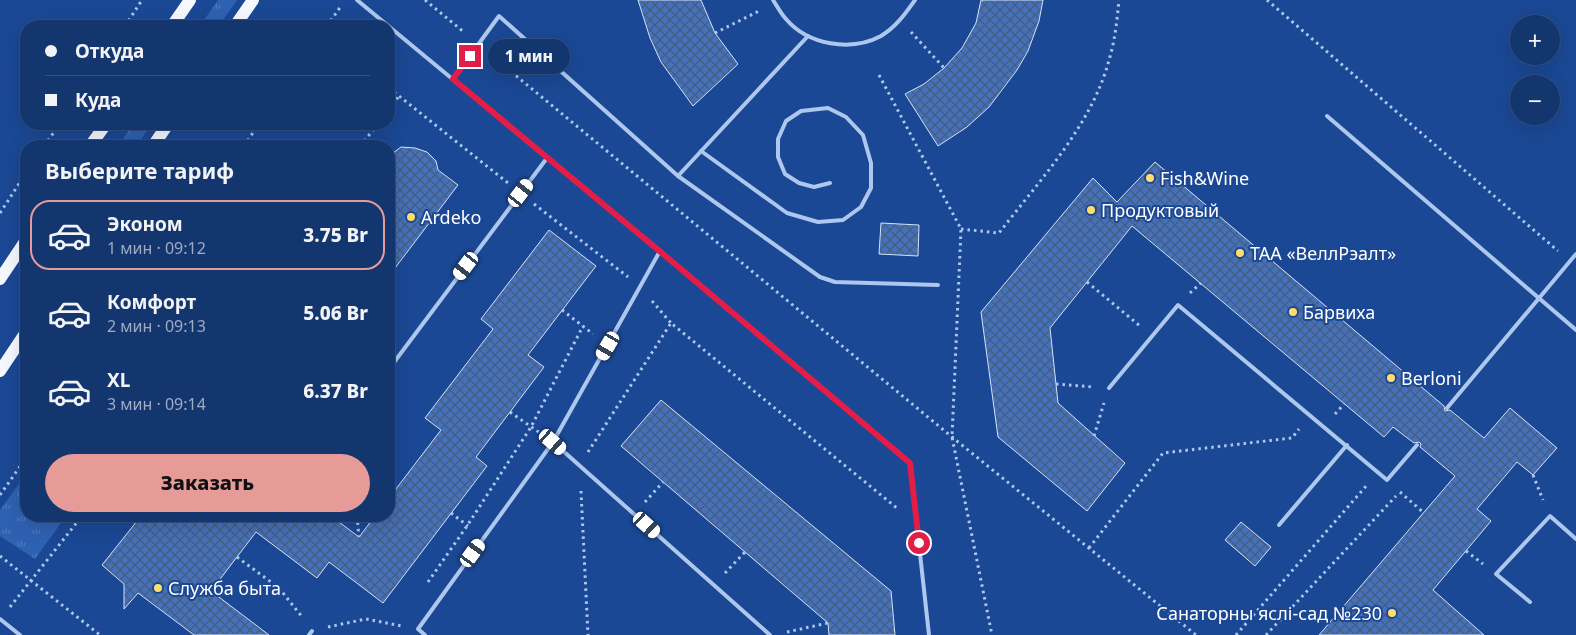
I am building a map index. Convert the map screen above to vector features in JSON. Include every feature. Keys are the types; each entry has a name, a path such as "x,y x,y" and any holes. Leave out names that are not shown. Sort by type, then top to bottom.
{"main road":[{"path":"176,20 190,0"},
{"path":"239,20 253,0"},
{"path":"0,279 20,249"},
{"path":"0,371 20,341"}],"lane":[{"path":"357,0 381,20"},
{"path":"774,2 786,20 808,36 831,44 856,44 880,36 900,21 915,0"},
{"path":"453,79 499,16 678,176 820,277 835,282 938,285"},
{"path":"395,31 660,251 910,463 929,635"},
{"path":"678,176 808,36"},
{"path":"701,151 787,213 818,222 844,220 861,207 871,188 871,164 863,135 846,117 828,108 801,111 786,121 778,139 778,156 785,174 799,183 814,187 830,184"},
{"path":"1327,116 1576,330"},
{"path":"395,361 548,158"},
{"path":"425,635 418,629 553,442 660,251"},
{"path":"1447,408 1576,254"},
{"path":"1108,388 1178,305 1387,480 1417,445"},
{"path":"553,442 770,635"},
{"path":"1279,525 1348,446"},
{"path":"1530,602 1496,574 1550,516 1576,539"},
{"path":"0,619 20,635"},
{"path":"309,635 312,630"}],"path":[{"path":"129,20 142,0"},
{"path":"426,0 952,437 1196,635"},
{"path":"961,229 999,233 1080,125 1109,61 1119,0"},
{"path":"1267,0 1570,261"},
{"path":"715,33 774,2"},
{"path":"331,20 342,4"},
{"path":"900,21 944,68"},
{"path":"879,75 961,229 952,437 992,635"},
{"path":"395,102 399,96"},
{"path":"365,140 373,130"},
{"path":"0,213 20,182"},
{"path":"1087,282 1153,336"},
{"path":"562,310 608,346"},
{"path":"588,635 580,465 671,323 917,525"},
{"path":"424,587 467,526 531,426 583,326"},
{"path":"1056,384 1108,388 1094,436"},
{"path":"510,412 553,442"},
{"path":"1089,548 1163,453 1292,438 1311,415"},
{"path":"0,495 20,467"},
{"path":"1236,635 1378,472"},
{"path":"1534,475 1550,516"},
{"path":"1387,480 1424,513"},
{"path":"634,513 663,482"},
{"path":"1266,635 1400,492"},
{"path":"451,513 484,538"},
{"path":"0,619 77,522"},
{"path":"358,522 359,537"},
{"path":"714,584 745,552"},
{"path":"0,556 100,635"},
{"path":"237,557 279,588 312,630 366,619 418,629"},
{"path":"398,625 403,617"},
{"path":"781,633 828,623"}],"green space":[{"path":"218,0 237,0 223,20 204,20"},
{"path":"129,130 148,130 140,140 122,140"},
{"path":"20,482 20,522 62,522 35,559 0,536 0,510"}],"building":[{"path":"638,0 701,0 715,33 738,64 693,106 661,62 650,38"},
{"path":"981,0 1043,0 1039,21 1028,51 1017,70 989,107 967,127 938,146 905,94 924,84 944,68 962,48 976,23"},
{"name":"Ardeko","path":"401,147 415,148 427,152 436,161 438,170 458,185 395,268 395,152"},
{"path":"1155,162 1444,406 1445,411 1450,410 1484,438 1510,408 1557,448 1533,475 1517,462 1477,509 1491,521 1433,590 1484,635 1319,635 1455,476 1420,447 1421,444 1419,442 1414,443 1393,427 1384,437 1132,226 1050,328 1058,403 1125,463 1087,511 998,437 981,312 1093,178 1117,202"},
{"path":"881,223 919,225 918,256 879,254"},
{"path":"549,230 596,266 528,355 544,367 476,457 487,466 383,603 329,562 317,578 256,532 211,591 269,635 194,635 138,593 124,609 124,584 102,565 136,522 339,522 359,537 370,522 395,522 395,490 441,430 425,418 493,329 481,319"},
{"path":"661,400 891,591 895,635 829,635 828,623 621,446"},
{"path":"1241,522 1271,547 1255,566 1225,540"}],"place":[{"name":"Fish&Wine","path":"1150,178"},
{"name":"Продуктовый","path":"1091,210"},
{"name":"Ardeko","path":"411,217"},
{"name":"ТАА «ВеллРэалт»","path":"1240,253"},
{"name":"Барвиха","path":"1293,312"},
{"name":"Berloni","path":"1391,378"},
{"name":"Служба быта","path":"158,588"},
{"name":"Санаторны яслі-сад №230","path":"1392,613"}],"route":[{"path":"470,56 453,79 910,463 919,543"}]}
